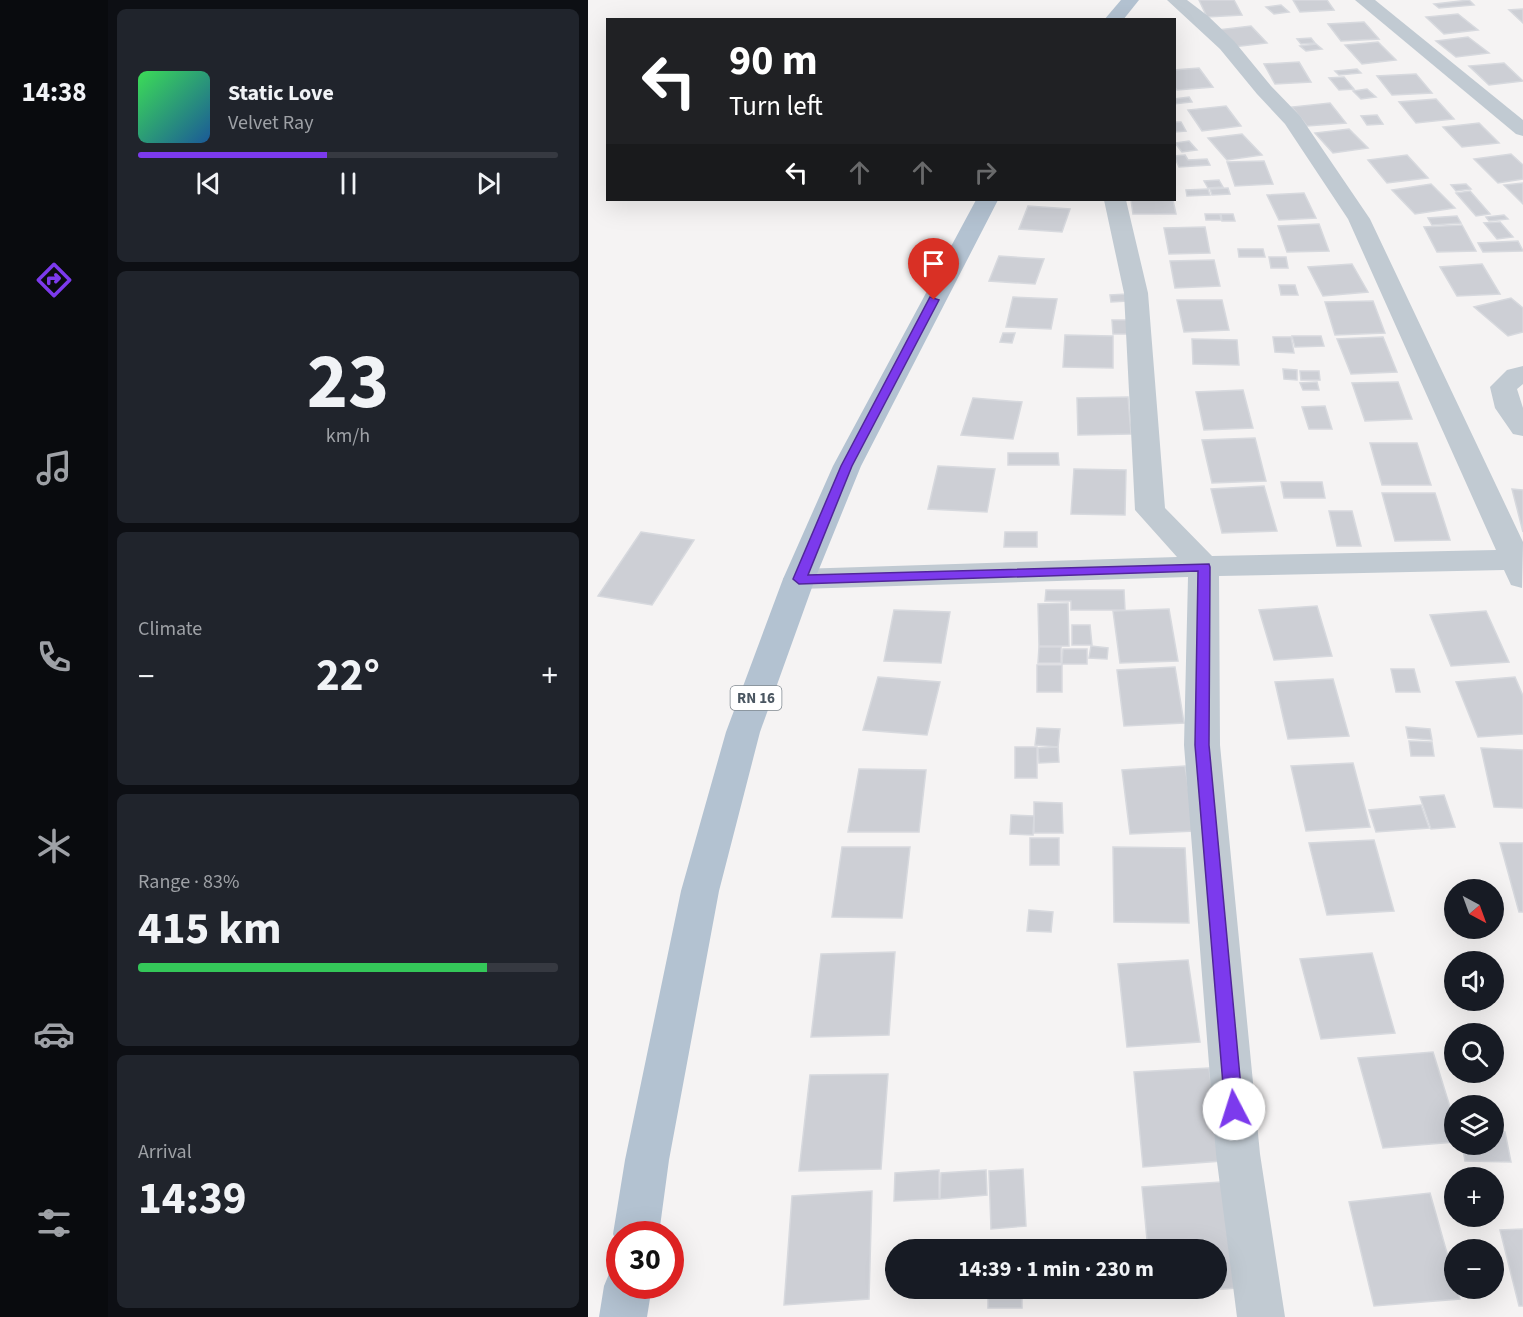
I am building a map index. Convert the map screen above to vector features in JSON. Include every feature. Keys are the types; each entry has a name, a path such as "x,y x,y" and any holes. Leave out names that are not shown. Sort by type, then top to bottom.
{"main road":[{"path":"1115,18 1130,0"},
{"name":"RN 16","path":"638,1221 647,1160 700,891 743,732 799,579 847,466 986,201"},
{"path":"623,1317 626,1299"}],"street":[{"path":"799,579 1204,567 1520,570 1359,219 1293,120 1264,90 1227,45 1202,20 1176,0"},
{"path":"1364,0 1523,130"},
{"path":"1115,201 1136,293 1150,510 1204,567 1202,745 1238,1155 1262,1317"},
{"path":"1523,374 1516,376 1503,387 1509,408 1523,428"}],"building":[{"path":"1199,0 1234,0 1242,15 1207,17"},
{"path":"1293,0 1327,0 1334,10 1300,12"},
{"path":"1469,0 1474,5 1439,8 1434,4"},
{"path":"1281,5 1289,12 1274,14 1266,7"},
{"path":"1523,9 1523,23 1509,10"},
{"path":"1458,14 1478,30 1444,34 1426,17"},
{"path":"1364,22 1379,39 1341,41 1328,24"},
{"path":"1251,26 1267,43 1233,47 1217,30"},
{"path":"1468,37 1489,53 1456,57 1436,41"},
{"path":"1311,38 1315,43 1301,44 1297,39"},
{"path":"1378,42 1396,60 1362,64 1345,45"},
{"path":"1316,44 1322,49 1306,51 1300,46"},
{"path":"1299,62 1311,82 1275,84 1264,64"},
{"path":"1504,63 1523,81 1489,85 1469,66"},
{"path":"1199,68 1213,87 1177,90 1176,70"},
{"path":"1357,69 1361,73 1339,75 1335,71"},
{"path":"1416,74 1432,93 1392,95 1377,76"},
{"path":"1344,77 1354,89 1339,90 1329,78"},
{"path":"1367,89 1376,97 1361,99 1353,91"},
{"path":"1189,97 1192,102 1176,104 1176,99"},
{"path":"1436,99 1454,119 1416,123 1399,102"},
{"path":"1330,103 1346,123 1307,126 1292,107"},
{"path":"1226,106 1241,126 1202,131 1188,110"},
{"path":"1377,115 1383,124 1367,125 1361,116"},
{"path":"1176,122 1181,122 1186,131 1176,132"},
{"path":"1479,123 1499,143 1462,147 1443,127"},
{"path":"1349,129 1368,148 1333,153 1315,133"},
{"path":"1242,134 1262,155 1227,160 1208,138"},
{"path":"1189,141 1197,150 1182,152 1176,143"},
{"path":"1511,154 1523,165 1523,179 1498,183 1474,159"},
{"path":"1185,155 1188,160 1207,159 1210,165 1179,167 1176,156"},
{"path":"1407,155 1428,178 1387,183 1368,160"},
{"path":"1264,161 1273,184 1235,186 1227,162"},
{"path":"1219,180 1223,187 1208,188 1204,181"},
{"path":"1523,183 1523,204 1504,185"},
{"path":"1431,184 1455,208 1415,214 1392,190"},
{"path":"1466,184 1471,189 1456,191 1451,185"},
{"path":"1228,188 1230,194 1212,195 1210,189"},
{"path":"1208,189 1210,195 1187,196 1186,190"},
{"path":"1470,191 1490,214 1476,216 1456,193"},
{"path":"1304,193 1316,218 1279,220 1267,195"},
{"path":"1131,201 1173,201 1176,214 1133,214"},
{"path":"1028,206 1070,209 1062,232 1019,229"},
{"path":"1205,214 1220,214 1221,220 1206,220"},
{"path":"1221,214 1233,214 1235,221 1222,221"},
{"path":"1504,215 1508,219 1489,221 1486,217"},
{"path":"1457,216 1461,223 1432,225 1428,218"},
{"path":"1500,222 1513,237 1497,239 1484,223"},
{"path":"1319,224 1329,251 1287,252 1278,226"},
{"path":"1462,225 1476,251 1437,252 1424,227"},
{"path":"1205,227 1210,253 1169,254 1164,228"},
{"path":"1518,241 1523,251 1483,252 1478,243"},
{"path":"1238,249 1263,249 1265,257 1239,257"},
{"path":"999,256 1044,259 1035,284 989,281"},
{"path":"1269,257 1286,257 1288,268 1271,268"},
{"path":"1214,260 1220,286 1175,288 1170,261"},
{"path":"1352,264 1368,292 1323,296 1308,267"},
{"path":"1482,264 1500,294 1457,296 1440,267"},
{"path":"1279,285 1295,285 1298,295 1281,295"},
{"path":"1127,294 1128,301 1111,302 1110,295"},
{"path":"1013,297 1057,299 1051,329 1006,327"},
{"path":"1511,298 1523,308 1523,332 1508,336 1474,307"},
{"path":"1177,300 1222,300 1229,330 1184,332"},
{"path":"1373,301 1385,333 1335,335 1325,302"},
{"path":"1112,320 1131,320 1132,334 1113,334"},
{"path":"1003,333 1015,333 1012,343 1000,342"},
{"path":"1065,335 1113,336 1113,368 1063,367"},
{"path":"1292,336 1321,336 1324,346 1295,347"},
{"path":"1273,337 1291,337 1294,353 1275,352"},
{"path":"1383,337 1397,372 1351,374 1337,339"},
{"path":"1192,339 1237,340 1239,365 1193,364"},
{"path":"1283,369 1297,370 1297,380 1284,379"},
{"path":"1300,371 1319,371 1320,380 1301,380"},
{"path":"1317,382 1319,390 1303,390 1300,383"},
{"path":"1398,382 1412,419 1365,421 1352,383"},
{"path":"1243,390 1253,428 1204,430 1196,392"},
{"path":"1128,397 1131,434 1078,435 1077,398"},
{"path":"973,398 1022,402 1013,439 961,435"},
{"path":"1325,406 1332,429 1309,429 1302,407"},
{"path":"1255,438 1266,481 1212,483 1202,440"},
{"path":"1370,443 1417,443 1431,485 1382,485"},
{"path":"1008,453 1058,453 1059,465 1008,465"},
{"path":"938,466 995,469 987,512 928,509"},
{"path":"1074,469 1126,470 1125,515 1071,514"},
{"path":"1281,482 1322,482 1325,498 1284,498"},
{"path":"1264,486 1277,531 1222,533 1211,489"},
{"path":"1512,489 1523,490 1523,532"},
{"path":"1382,493 1435,493 1450,540 1395,541"},
{"path":"1329,511 1352,511 1361,546 1337,546"},
{"path":"641,532 694,540 652,605 598,596"},
{"path":"1005,532 1037,532 1037,547 1004,547"},
{"path":"1046,590 1124,590 1125,610 1071,610 1071,601 1045,601"},
{"path":"1068,603 1069,646 1039,646 1038,604"},
{"path":"1317,606 1332,656 1274,660 1259,610"},
{"path":"1169,609 1178,661 1120,663 1113,611"},
{"path":"894,610 950,612 941,663 884,661"},
{"path":"1486,611 1509,662 1451,666 1430,615"},
{"path":"1072,625 1090,625 1092,645 1072,645"},
{"path":"1091,646 1108,648 1107,659 1089,658"},
{"path":"1039,647 1061,647 1061,663 1038,663"},
{"path":"1063,649 1087,649 1087,664 1062,664"},
{"path":"1037,665 1062,665 1062,692 1037,692"},
{"path":"1175,667 1184,723 1124,726 1117,670"},
{"path":"1391,669 1414,669 1420,692 1396,692"},
{"path":"878,677 940,682 927,735 863,730"},
{"path":"1515,677 1523,696 1523,734 1478,737 1456,682"},
{"path":"1333,679 1349,736 1288,739 1275,682"},
{"path":"1406,727 1430,729 1432,740 1408,738"},
{"path":"1037,728 1060,729 1058,747 1035,745"},
{"path":"1409,741 1432,742 1434,756 1411,756"},
{"path":"1015,747 1037,747 1037,778 1015,778"},
{"path":"1058,747 1059,762 1039,763 1038,748"},
{"path":"1481,748 1523,750 1523,808 1494,807"},
{"path":"1353,763 1370,827 1306,831 1291,766"},
{"path":"1185,766 1195,831 1130,834 1122,770"},
{"path":"859,769 926,770 919,832 848,832"},
{"path":"1444,795 1455,827 1431,829 1420,797"},
{"path":"1034,802 1062,803 1063,833 1034,833"},
{"path":"1421,805 1429,828 1376,832 1369,810"},
{"path":"1011,815 1034,816 1033,835 1010,834"},
{"path":"1030,838 1059,838 1059,865 1030,865"},
{"path":"1374,840 1394,911 1327,915 1309,843"},
{"path":"1500,843 1523,843 1523,912 1519,912"},
{"path":"842,847 910,847 902,918 832,917"},
{"path":"1113,847 1185,848 1189,923 1114,922"},
{"path":"1029,910 1053,912 1051,932 1027,931"},
{"path":"895,952 889,1035 811,1037 821,954"},
{"path":"1372,953 1395,1033 1321,1039 1300,959"},
{"path":"1188,960 1200,1042 1127,1047 1118,964"},
{"path":"1433,1052 1446,1095 1444,1095 1444,1143 1383,1148 1358,1058"},
{"path":"1209,1068 1222,1161 1143,1167 1134,1072"},
{"path":"888,1074 881,1169 799,1171 810,1075"},
{"path":"1505,1132 1511,1162 1465,1161 1464,1155 1504,1155"},
{"path":"1023,1169 1026,1226 991,1229 989,1171"},
{"path":"939,1170 939,1199 894,1201 895,1173"},
{"path":"986,1170 987,1195 940,1199 941,1173"},
{"path":"1221,1182 1237,1288 1227,1289 1227,1239 1147,1239 1142,1187"},
{"path":"872,1191 869,1299 784,1305 792,1196"},
{"path":"1430,1193 1444,1242 1444,1299 1460,1299 1374,1306 1349,1202"},
{"path":"1523,1229 1523,1306 1519,1306 1500,1230"},
{"path":"988,1299 1022,1299 1022,1308 988,1308"}],"route":[{"path":"934,300 847,466 799,579 1204,567 1202,745 1234,1109"}]}
